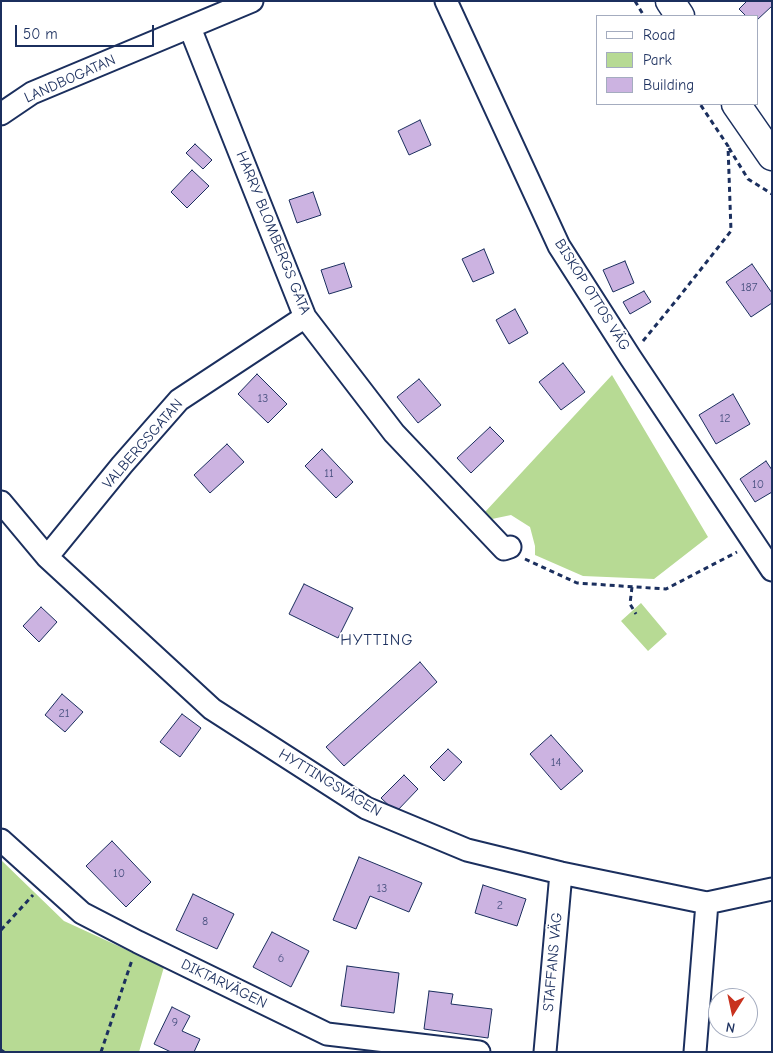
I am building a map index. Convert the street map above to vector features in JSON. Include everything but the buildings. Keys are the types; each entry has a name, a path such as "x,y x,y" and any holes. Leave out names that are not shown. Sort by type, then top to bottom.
{"street":[{"name":"LANDBOGATAN","path":"1,114 32,93 252,1"},
{"name":"BISKOP OTTOS VÄG","path":"446,1 559,246 630,357 772,570"},
{"path":"670,1 679,15"},
{"name":"HARRY BLOMBERGS GATA","path":"190,28 305,317 394,433 507,548"},
{"path":"737,105 772,156"},
{"name":"VALBERGSGATAN","path":"47,557 122,465 179,400 305,317"},
{"name":"HYTTINGSVÄGEN","path":"1,502 47,557 212,709 366,808 467,850 561,873 707,903 772,889"},
{"name":"DIKTARVÄGEN","path":"1,840 82,913 327,1034 480,1052"},
{"name":"STAFFANS VÄG","path":"545,1052 561,873"},
{"path":"695,1052 707,903"}],"path":[{"path":"635,1 643,15"},
{"path":"701,105 748,179 772,194"},
{"path":"630,357 731,231 728,146"},
{"path":"507,548 577,583 666,589 754,544"},
{"path":"632,586 630,604 636,614"},
{"path":"1,930 33,895"},
{"path":"101,1052 138,942"}],"green space":[{"path":"612,375 708,537 654,579 583,576 535,555 535,546 530,527 511,515 492,519 485,512"},
{"path":"641,603 667,634 648,651 621,621"},
{"path":"1,860 64,921 164,967 139,1052 1,1052"}],"district":[{"name":"HYTTING","path":"377,640"}]}
